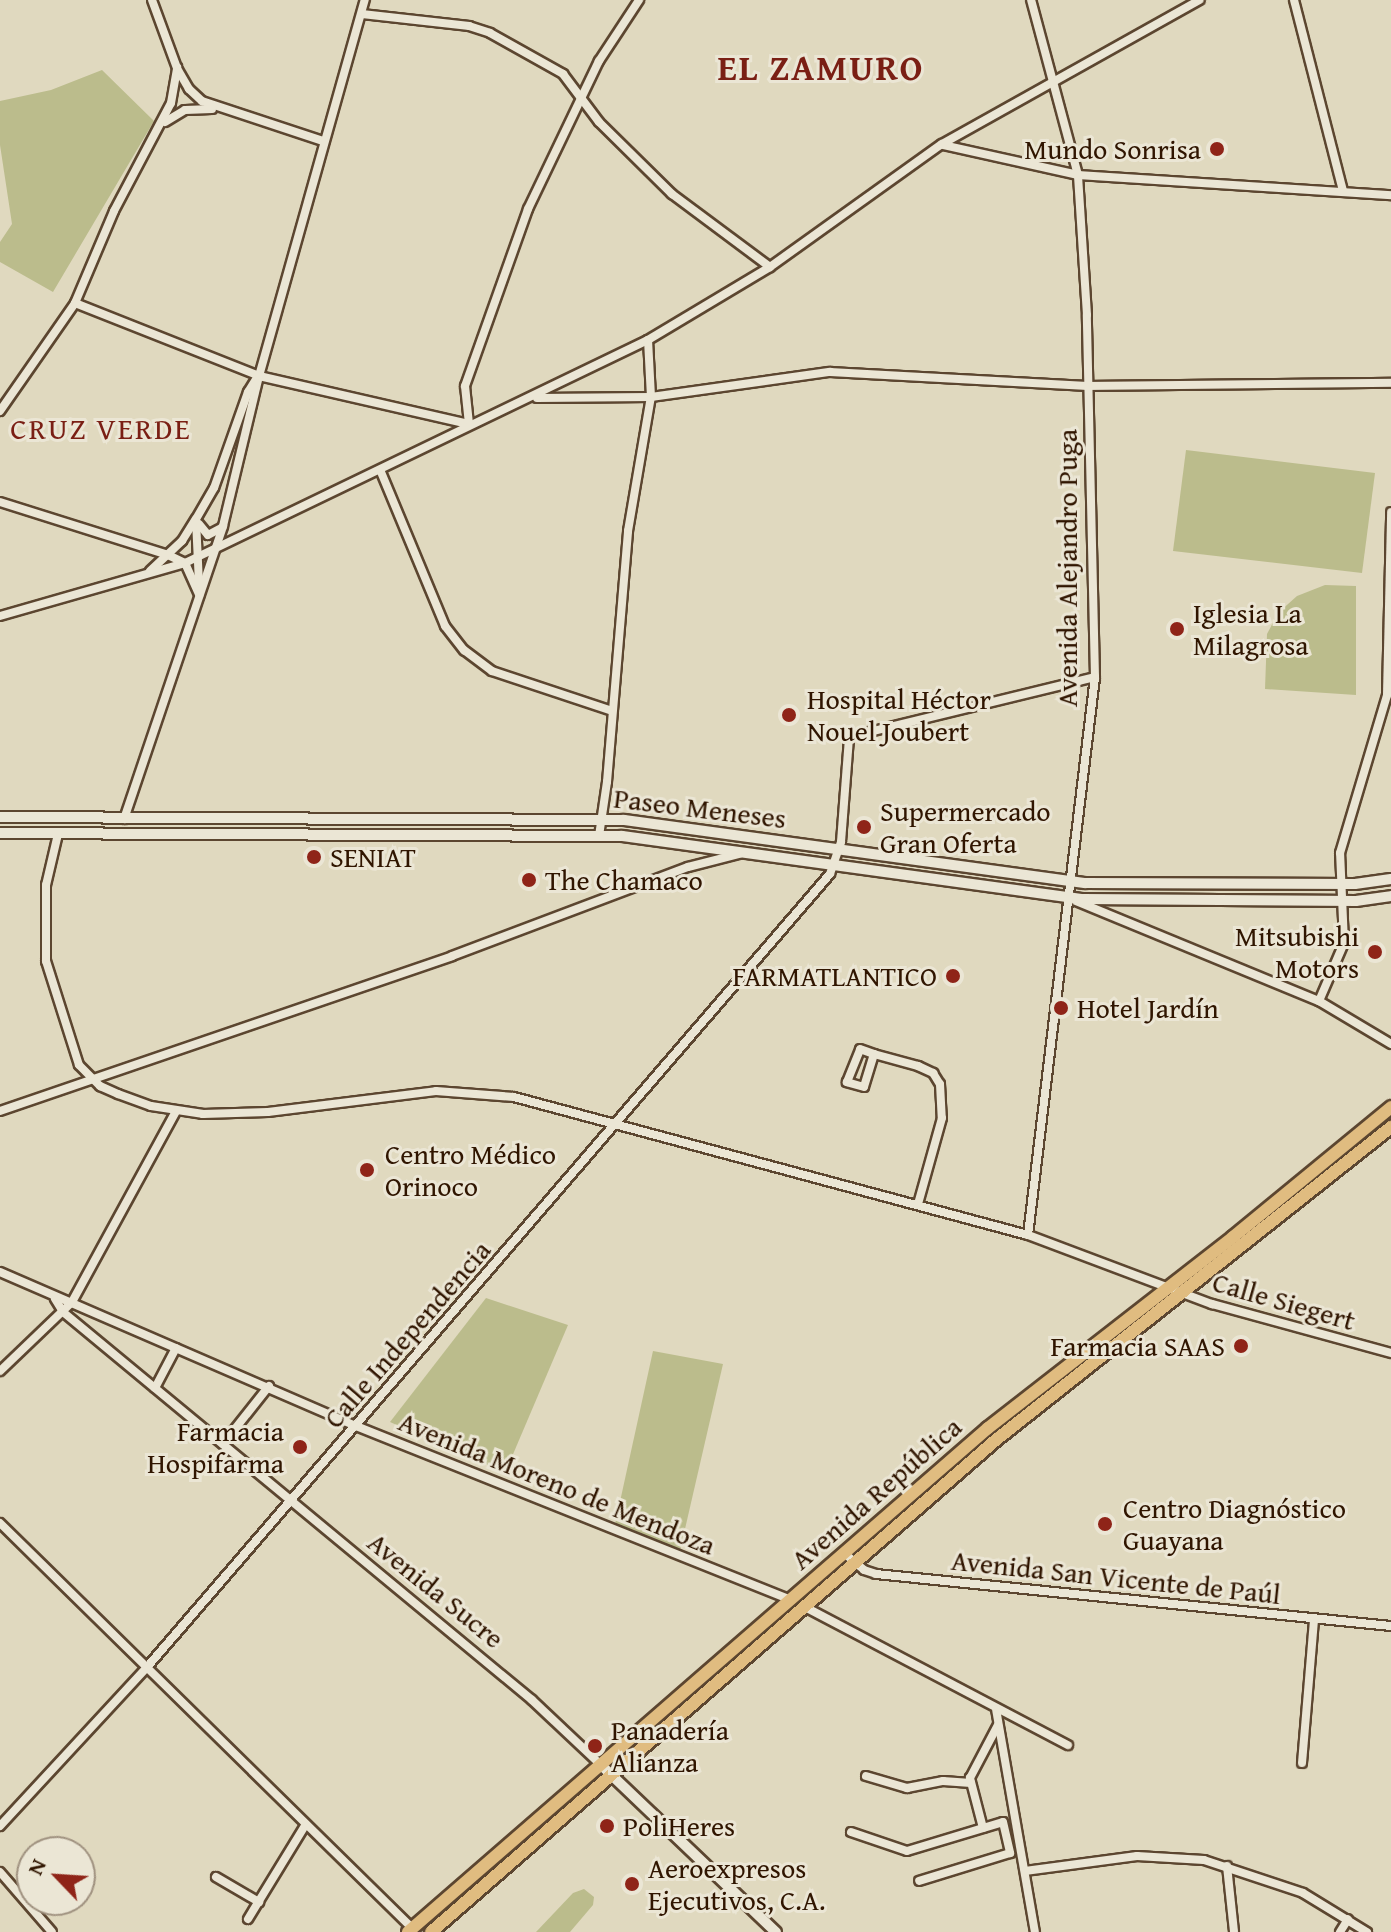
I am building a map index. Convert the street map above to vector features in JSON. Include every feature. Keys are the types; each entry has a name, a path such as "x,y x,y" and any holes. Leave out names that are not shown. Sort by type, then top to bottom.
{"main road":[{"name":"Avenida República","path":"410,1930 988,1428 1391,1107"},
{"name":"Avenida República","path":"431,1932 997,1439 1391,1127"}],"street":[{"path":"152,0 177,68 189,89 202,101 323,141"},
{"path":"124,819 212,550 223,526 259,376 365,0"},
{"path":"469,424 465,386 528,209 599,61 639,0"},
{"name":"Avenida Alejandro Puga","path":"1028,1235 1095,677 1087,315 1078,175 1031,0"},
{"path":"0,616 185,563 381,472 469,424 533,398 648,340 770,267 942,144 1200,0"},
{"path":"1294,0 1343,191"},
{"path":"362,14 469,26 490,33 563,74 599,122 672,194 770,267"},
{"path":"0,411 75,303 114,211 161,125 176,84 177,68"},
{"path":"161,125 185,110 224,110"},
{"path":"942,144 1078,175 1391,195"},
{"path":"75,303 259,376 469,424"},
{"path":"599,836 628,531 651,397 648,340"},
{"path":"533,398 651,397 830,372 1088,386 1391,383"},
{"path":"146,574 168,555 196,519 214,488 248,392 259,376"},
{"path":"381,472 445,626 464,650 492,671 612,711"},
{"path":"0,502 168,555 185,563 199,595"},
{"path":"1319,1001 1344,943 1340,853 1389,695 1391,512"},
{"path":"196,519 208,535 223,526"},
{"path":"196,519 199,595"},
{"path":"139,545 152,561 146,574"},
{"path":"836,859 849,737 1095,677"},
{"name":"Paseo Meneses","path":"0,817 602,819 652,823 836,859 1068,897 1341,901 1391,896"},
{"name":"Paseo Meneses","path":"0,833 599,836 744,853 1070,881 1342,884 1391,879"},
{"path":"58,834 46,885 46,961 71,1045 90,1078"},
{"path":"0,1111 452,956 688,867 744,853"},
{"name":"Calle Independencia","path":"0,1826 148,1666 356,1426 617,1124 836,859"},
{"path":"1068,897 1319,1001 1391,1044"},
{"path":"874,1054 864,1087 847,1082 860,1049 918,1066 933,1073 940,1084 942,1118 918,1204"},
{"name":"Calle Siegert","path":"90,1078 118,1094 176,1111 203,1114 268,1112 436,1091 514,1097 1028,1235 1183,1294 1391,1353"},
{"path":"0,1371 72,1302 176,1111"},
{"name":"Avenida Moreno de Mendoza","path":"0,1272 55,1299 72,1302 356,1426 790,1600"},
{"name":"Avenida Sucre","path":"55,1299 63,1312 532,1700 776,1932"},
{"path":"155,1388 176,1348"},
{"path":"223,1444 269,1386"},
{"path":"0,1523 148,1666 410,1930"},
{"name":"Avenida San Vicente de Paúl","path":"844,1553 867,1572 891,1576 1391,1626"},
{"path":"805,1607 1068,1745"},
{"path":"1302,1763 1314,1619"},
{"path":"996,1709 1035,1932"},
{"path":"983,1828 970,1778 998,1725"},
{"path":"866,1776 907,1788 943,1781 971,1783"},
{"path":"851,1832 907,1851 1003,1822 1010,1853 919,1881"},
{"path":"248,1919 306,1824"},
{"path":"1025,1871 1137,1856 1175,1856 1227,1866 1303,1893 1367,1932"},
{"path":"1227,1866 1234,1932"},
{"path":"0,1872 52,1932"},
{"path":"216,1877 259,1902"},
{"path":"1340,1932 1348,1919"}],"green space":[{"path":"102,70 154,121 53,292 0,262 0,242 12,224 0,145 0,101 51,90"},
{"path":"1186,450 1375,473 1362,573 1173,551"},
{"path":"1325,585 1356,586 1356,695 1265,689 1267,634 1278,613 1297,596"},
{"path":"486,1298 568,1325 505,1473 390,1422"},
{"path":"653,1351 723,1364 679,1555 614,1529"},
{"path":"584,1889 594,1897 593,1905 570,1932 536,1932 573,1893"}],"place":[{"name":"Mundo Sonrisa","path":"1217,149"},
{"name":"Iglesia La Milagrosa","path":"1177,629"},
{"name":"Hospital Héctor Nouel Joubert","path":"789,715"},
{"name":"Supermercado Gran Oferta","path":"864,827"},
{"name":"SENIAT","path":"314,857"},
{"name":"The Chamaco","path":"529,880"},
{"name":"Mitsubishi Motors","path":"1375,952"},
{"name":"FARMATLANTICO","path":"953,976"},
{"name":"Hotel Jardín","path":"1061,1008"},
{"name":"Centro Médico Orinoco","path":"367,1170"},
{"name":"Farmacia SAAS","path":"1241,1346"},
{"name":"Farmacia Hospifarma","path":"300,1447"},
{"name":"Centro Diagnóstico Guayana","path":"1105,1524"},
{"name":"Panadería Alianza","path":"595,1746"},
{"name":"PoliHeres","path":"607,1826"},
{"name":"Aeroexpresos Ejecutivos, C.A.","path":"632,1884"}],"district":[{"name":"EL ZAMURO","path":"821,67"},
{"name":"CRUZ VERDE","path":"101,428"}]}
